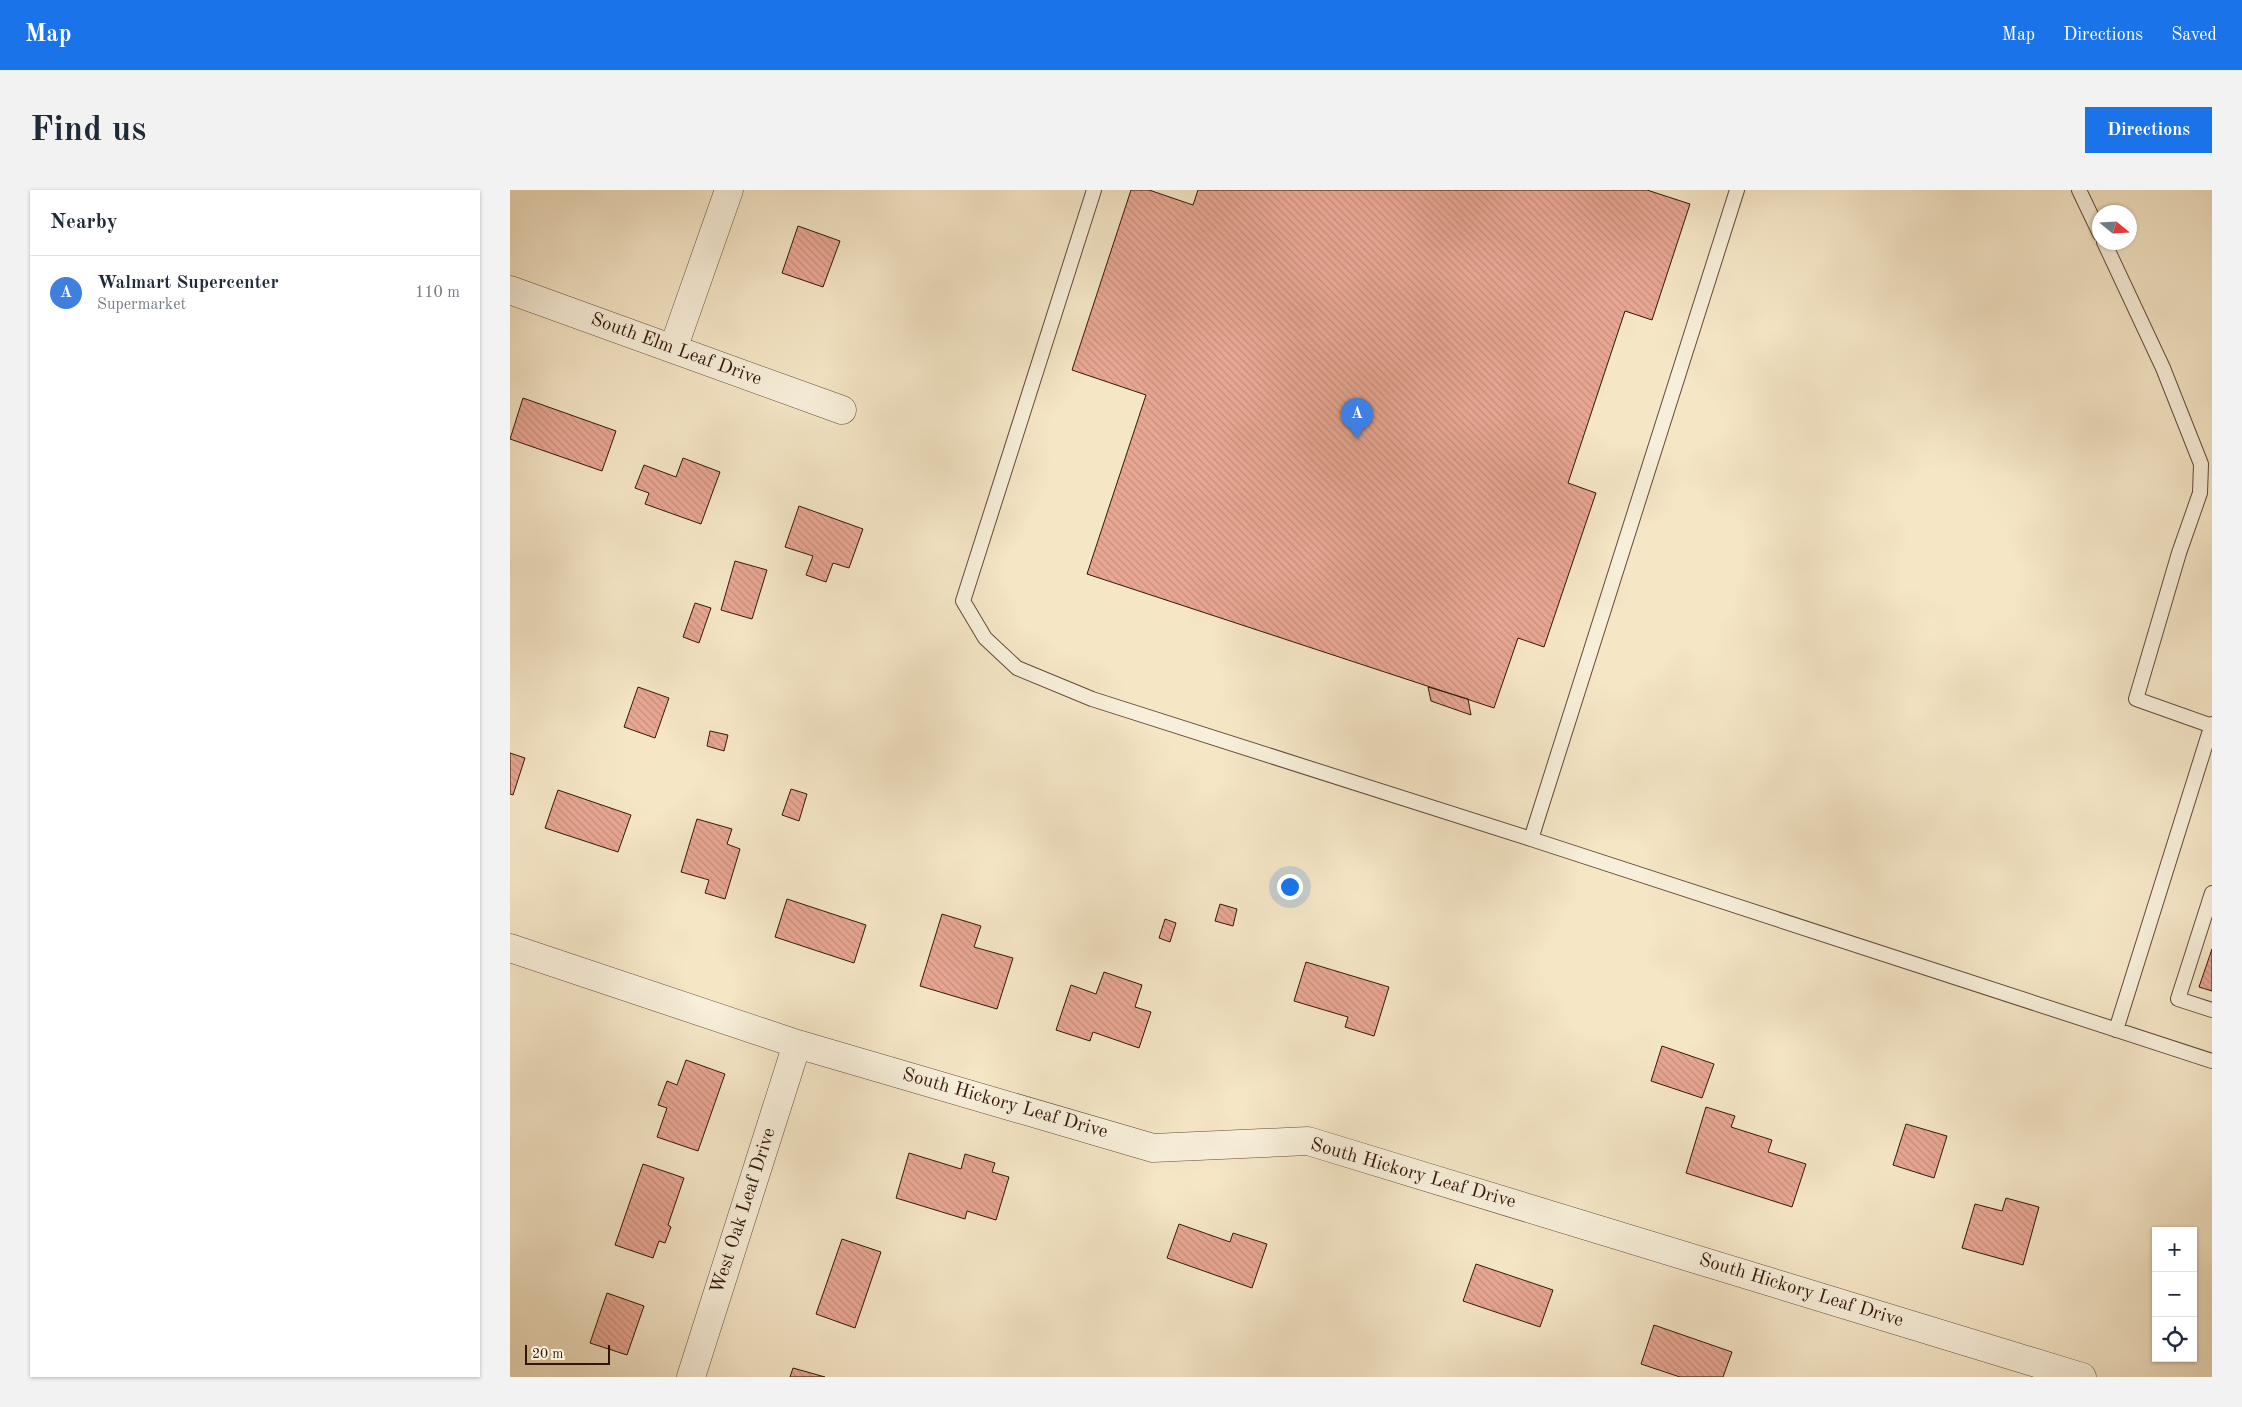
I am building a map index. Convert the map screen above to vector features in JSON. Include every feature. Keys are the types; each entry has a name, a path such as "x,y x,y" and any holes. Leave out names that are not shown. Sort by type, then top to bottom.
{"street":[{"path":"672,348 729,190"},
{"name":"South Elm Leaf Drive","path":"510,290 842,410"},
{"name":"South Hickory Leaf Drive","path":"510,948 797,1044 1153,1148 1308,1141 2082,1377"},
{"name":"West Oak Leaf Drive","path":"690,1377 797,1044"}],"lane":[{"path":"1094,190 963,601 985,638 1017,668 1092,698 1532,839 2212,1061"},
{"path":"1532,839 1737,190"},
{"path":"2079,190 2092,217"},
{"path":"2108,250 2163,368 2201,464 2200,493 2179,553 2136,699 2212,725 2116,1030"},
{"path":"2212,893 2178,999 2212,1010"}],"building":[{"path":"1131,190 1149,190 1193,205 1198,190 1647,190 1690,204 1652,320 1625,311 1568,483 1596,493 1544,647 1518,638 1494,708 1087,574 1146,395 1072,370"},
{"path":"798,226 840,241 823,287 782,273"},
{"path":"523,398 616,431 602,471 510,439"},
{"path":"683,458 720,472 701,524 645,504 649,493 635,488 644,465 676,477"},
{"path":"799,506 863,529 849,568 833,563 826,582 806,575 813,556 785,547"},
{"path":"735,561 767,570 752,619 721,610"},
{"path":"695,603 711,608 699,643 683,637"},
{"path":"638,687 669,698 655,738 624,727"},
{"path":"1428,687 1468,699 1471,715 1431,701"},
{"path":"710,731 728,735 724,751 707,746"},
{"path":"510,753 525,758 513,795 510,794"},
{"path":"791,789 807,794 799,821 782,815"},
{"path":"558,790 631,815 618,852 545,828"},
{"path":"697,819 732,829 727,844 740,849 725,899 705,893 709,880 681,872"},
{"path":"787,899 866,925 854,963 775,937"},
{"path":"1220,904 1237,909 1233,926 1215,921"},
{"path":"942,914 981,926 974,947 1013,958 997,1009 920,986"},
{"path":"1165,919 1176,923 1170,942 1159,938"},
{"path":"2212,949 2212,991 2199,987"},
{"path":"1306,962 1389,987 1374,1036 1345,1027 1348,1017 1294,1001"},
{"path":"1104,972 1142,985 1135,1007 1151,1012 1139,1048 1093,1032 1090,1041 1056,1030 1071,985 1096,994"},
{"path":"1662,1046 1714,1064 1702,1098 1651,1081"},
{"path":"686,1060 725,1074 698,1151 657,1137 667,1108 658,1105 667,1081 677,1085"},
{"path":"1706,1107 1735,1116 1731,1127 1772,1140 1768,1152 1806,1164 1792,1207 1686,1173"},
{"path":"1906,1124 1947,1136 1934,1178 1893,1165"},
{"path":"909,1153 961,1169 965,1154 995,1163 992,1172 1009,1177 996,1220 967,1211 965,1219 896,1198"},
{"path":"643,1164 684,1178 668,1225 671,1227 665,1243 659,1241 653,1258 615,1245"},
{"path":"2006,1198 2039,1207 2023,1265 1962,1248 1975,1204 2002,1211"},
{"path":"1179,1224 1230,1242 1233,1233 1267,1244 1252,1288 1167,1258"},
{"path":"842,1239 881,1252 855,1328 816,1314"},
{"path":"1476,1264 1553,1290 1540,1327 1463,1301"},
{"path":"607,1293 644,1306 627,1355 590,1343"},
{"path":"1654,1325 1732,1352 1723,1377 1680,1377 1641,1364"},
{"path":"793,1368 825,1377 790,1377"}],"place":[{"name":"Walmart Supercenter","path":"1357,439"}]}
